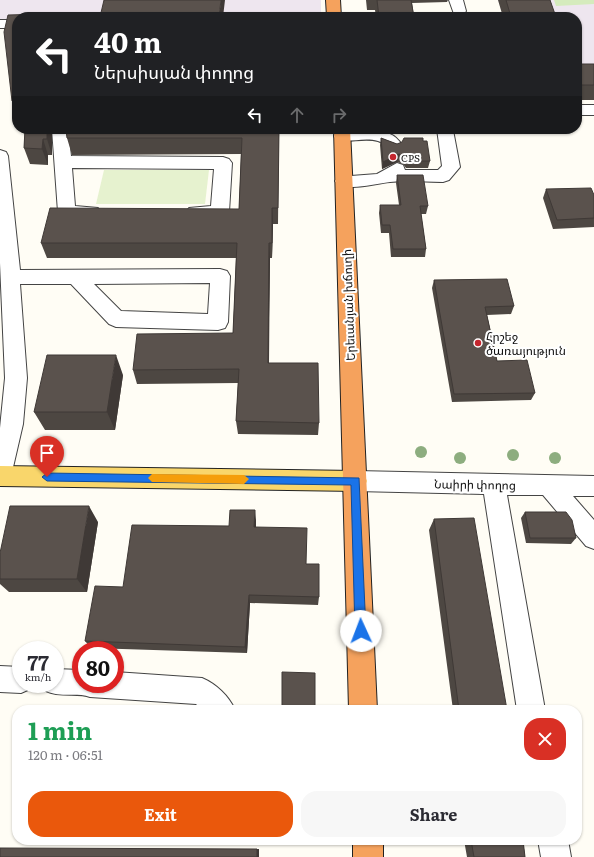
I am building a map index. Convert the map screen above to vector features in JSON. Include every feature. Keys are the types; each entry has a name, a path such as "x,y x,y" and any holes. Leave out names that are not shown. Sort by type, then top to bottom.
{"highway":[{"path":"333,0 334,12"},
{"name":"Երեւանյան խճուղի","path":"342,134 356,481 363,705"},
{"path":"368,845 368,857"}],"main road":[{"path":"0,476 356,481"}],"street":[{"path":"0,24 12,24"},
{"path":"582,110 594,110"},
{"path":"60,134 67,212 105,212"},
{"path":"362,134 382,136 390,139 394,145"},
{"path":"344,181 376,180 394,172 443,176 451,167 447,134"},
{"path":"0,156 11,277 16,378 12,424 0,476"},
{"path":"62,162 223,162 220,212 182,212"},
{"path":"11,277 220,276 218,322 116,319 76,277"},
{"name":"Նաիրի փողոց","path":"356,481 594,486"},
{"path":"494,484 530,705"},
{"path":"549,485 594,538"},
{"path":"0,678 12,679"},
{"path":"124,686 202,691 216,705"},
{"path":"554,845 556,857"}],"shaded area":[{"path":"0,0 321,0 321,12 12,12 12,21 0,20"},
{"path":"498,0 594,0 594,100 582,100 582,12 502,12"}],"green space":[{"path":"554,0 594,0 594,4 556,6"},
{"path":"104,170 209,170 205,204 96,204"}],"building":[{"path":"104,0 221,0 220,12 101,12"},
{"path":"377,0 411,0 413,12 378,12"},
{"path":"506,0 550,0 554,12 510,12"},
{"path":"8,15 12,15 12,101 4,32"},
{"path":"582,64 594,64 594,85 582,85"},
{"path":"25,134 47,134 47,139 43,139 42,149 24,148"},
{"path":"67,134 279,134 278,208 272,208 272,243 269,243 268,363 318,363 319,423 236,421 239,369 133,370 137,334 233,333 237,243 41,243 50,208 239,209 242,138 67,138"},
{"path":"381,138 397,144 402,142 404,138 423,138 423,141 427,141 430,161 407,161 405,156 399,154 383,162"},
{"path":"397,175 423,175 428,206 420,206 426,249 393,249 390,225 382,225 380,205 401,205"},
{"path":"591,188 594,195 594,218 557,220 546,189"},
{"path":"507,279 514,306 485,307 497,361 527,360 535,393 454,394 434,280"},
{"path":"47,355 116,355 107,412 34,412"},
{"path":"10,506 89,506 77,579 0,579 0,553"},
{"path":"230,510 255,510 254,527 307,528 306,564 319,564 319,597 249,595 245,647 124,642 124,641 85,641 95,586 123,587 132,525 229,526"},
{"path":"525,512 566,512 572,520 576,538 530,538"},
{"path":"474,518 506,705 458,705 434,519"},
{"path":"282,672 315,673 315,705 282,705"},
{"path":"472,845 524,845 525,857 474,857"},
{"path":"0,848 257,849 257,857 0,857"}],"slow traffic":[{"path":"152,478 244,479"}],"place":[{"name":"CPS","path":"393,157"},
{"name":"Հրշեջ ծառայություն","path":"478,343"}],"route":[{"path":"47,477 356,481 361,631"}]}
